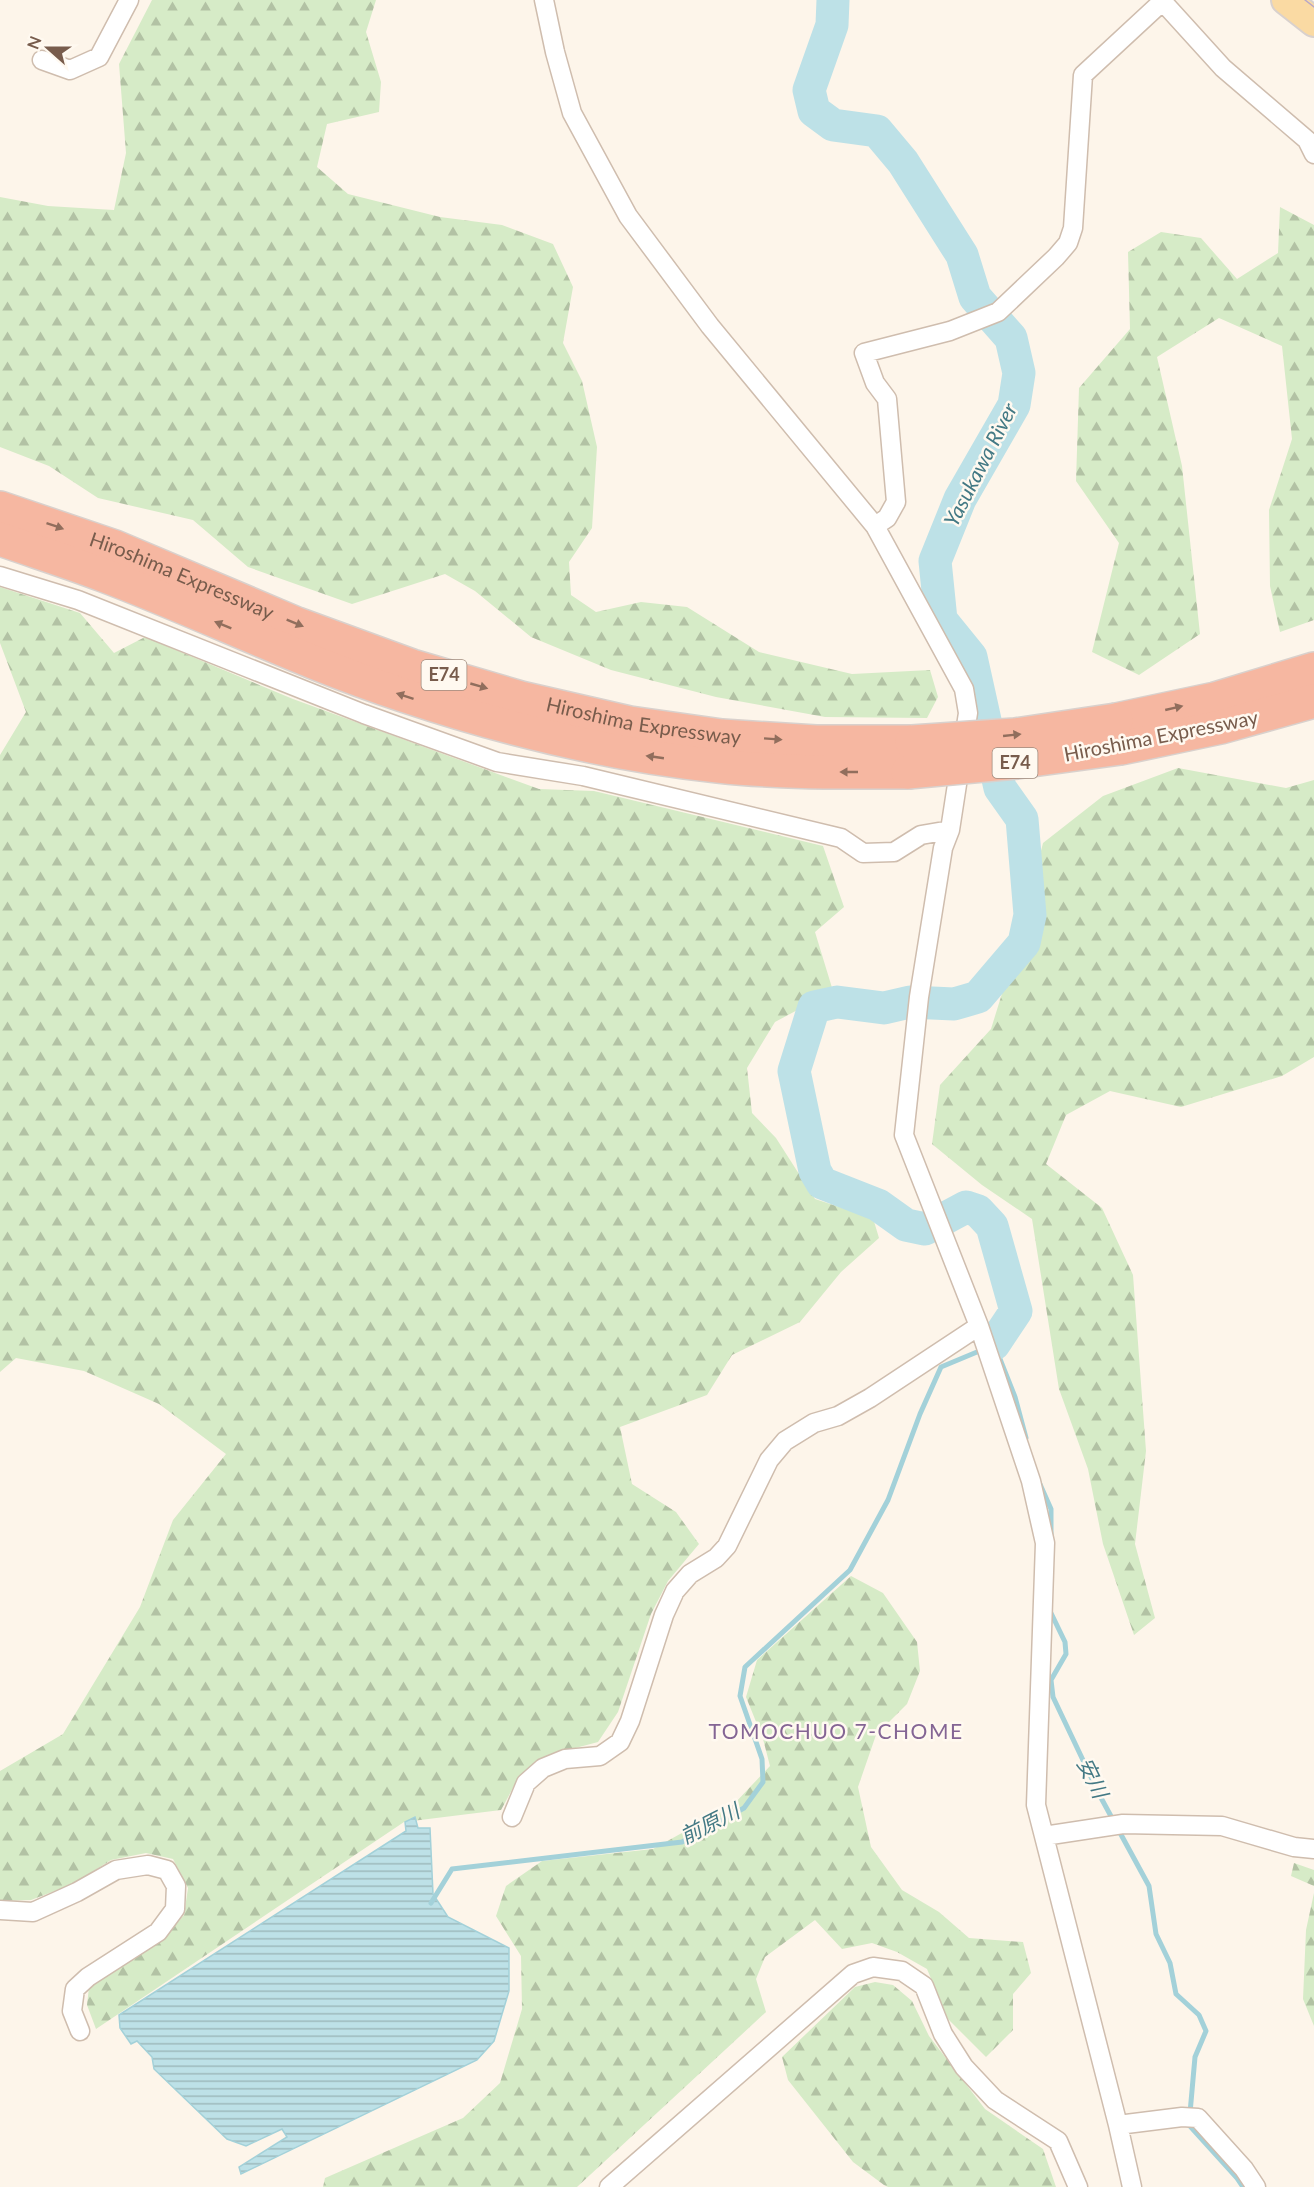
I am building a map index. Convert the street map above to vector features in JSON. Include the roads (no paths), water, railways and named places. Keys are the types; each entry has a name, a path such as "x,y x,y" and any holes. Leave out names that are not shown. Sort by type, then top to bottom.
{"highway":[{"name":"Hiroshima Expressway","path":"0,507 115,547 297,624 412,666 521,698 630,723 722,736 816,742 910,757 1017,762 1119,734 1215,699 1314,669"},
{"name":"Hiroshima Expressway","path":"0,539 104,575 286,651 402,695 515,729 625,752 718,766 814,772 910,757"},
{"name":"Hiroshima Expressway","path":"1119,734 1221,728 1314,701"}],"main road":[{"path":"1286,0 1314,22"}],"street":[{"path":"42,60 70,70 99,57 129,0"},
{"path":"544,0 555,52 572,113 628,216 710,326 875,526 964,689 968,713 950,830 943,848 919,1002 904,1135 979,1326 1031,1481 1045,1543 1036,1804 1132,2187"},
{"path":"875,526 887,518 896,502 887,399 875,383 864,353 950,331 992,315 1056,257 1068,243 1073,228 1083,75 1163,1 1223,68 1307,140 1314,154"},
{"path":"0,576 78,600 364,714 497,762 583,776 830,835 841,838 863,853 894,852 921,836 950,830"},
{"path":"512,1817 526,1783 543,1768 565,1759 600,1756 620,1742 630,1721 664,1615 675,1591 690,1574 716,1558 727,1546 769,1460 785,1441 814,1423 838,1416 870,1398 979,1326"},
{"path":"1044,1836 1116,1825 1222,1826 1294,1847 1314,1849"},
{"path":"0,1910 33,1912 77,1893 116,1870 148,1865 167,1870 176,1886 175,1909 158,1932 87,1977 75,1989 72,2011 80,2031"},
{"path":"609,2187 853,1974 873,1967 902,1971 924,1986 944,2034 964,2067 995,2100 1058,2141 1078,2187"},
{"path":"1118,2125 1190,2118 1244,2169 1256,2187"}],"water":[{"path":"415,1817 418,1828 430,1828 433,1894 448,1917 509,1948 509,1991 494,2041 477,2060 241,2174 239,2167 287,2137 282,2129 246,2146 227,2139 154,2069 152,2057 137,2041 131,2044 120,2028 119,2015 406,1831 405,1822"}],"waterway":[{"name":"Yasukawa River","path":"833,0 832,25 809,90 814,111 833,125 877,131 903,162 962,255 975,297 1011,338 1019,373 1014,405 960,499 935,561 941,620 971,657 1000,788 1022,819 1030,915 1024,943 978,997 954,1004 910,1002 884,1008 837,1002 814,1007 794,1071 815,1171 822,1183 878,1205 906,1225 925,1229 966,1207 978,1211 992,1226 1016,1311 994,1344"},
{"name":"安川","path":"993,1345 1015,1397 1026,1438"},
{"name":"前原川","path":"431,1903 452,1869 682,1842 744,1808 763,1782 762,1759 740,1696 745,1667 850,1570 888,1500 920,1414 941,1367 977,1352"},
{"name":"安川","path":"1039,1482 1051,1509 1051,1536"},
{"name":"安川","path":"1050,1611 1065,1642 1066,1654 1051,1680 1053,1697 1100,1796 1149,1886 1156,1934 1170,1963 1176,1994 1199,2015 1206,2031 1195,2057 1190,2113"},
{"name":"安川","path":"1189,2122 1189,2125 1243,2187"}],"tram line":[{"path":"1305,0 1314,7"}],"district":[{"name":"TOMOCHUO 7-CHOME","path":"836,1732"}]}
